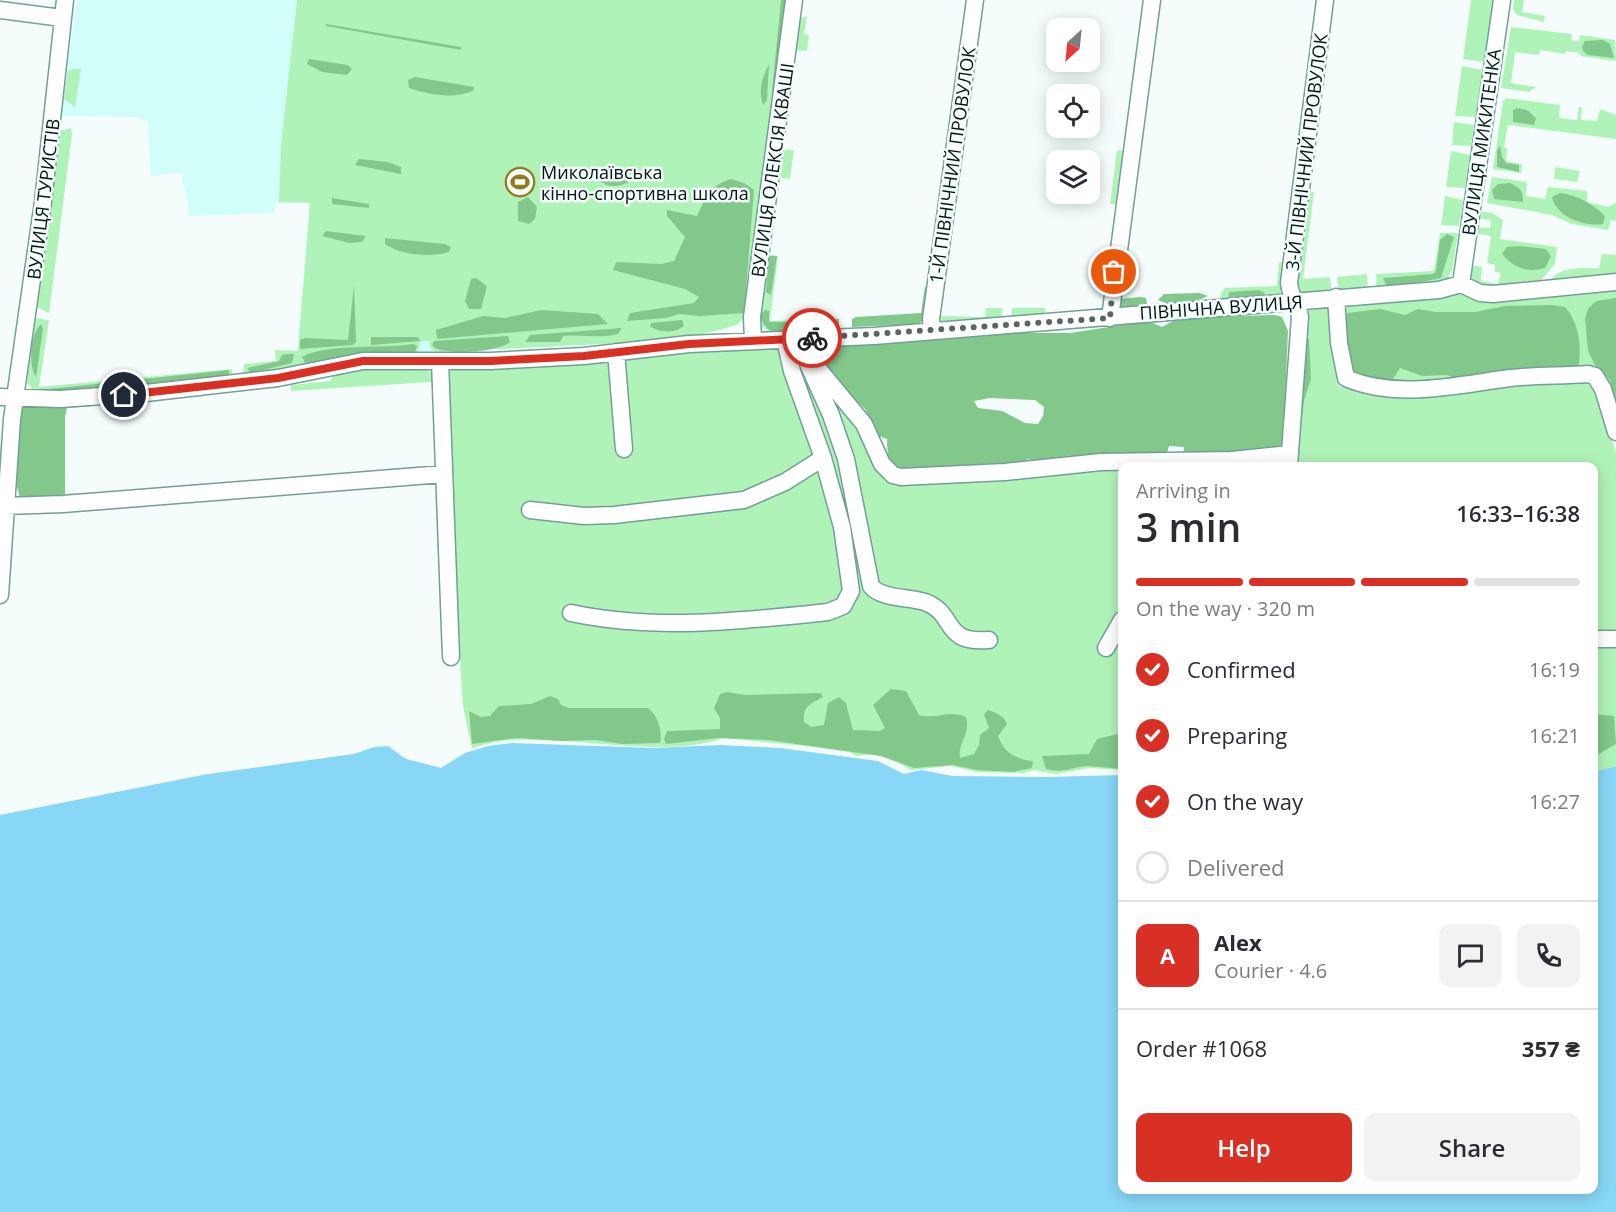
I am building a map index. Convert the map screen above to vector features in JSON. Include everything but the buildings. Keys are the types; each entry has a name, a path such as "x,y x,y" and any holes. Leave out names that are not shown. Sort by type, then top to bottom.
{"street":[{"name":"ВУЛИЦЯ ТУРИСТІВ","path":"0,595 8,397 42,214 65,0"},
{"name":"ВУЛИЦЯ ОЛЕКСІЯ КВАШІ","path":"753,340 752,317 794,0"},
{"name":"1-Й ПІВНІЧНИЙ ПРОВУЛОК","path":"932,329 931,319 951,164 975,0"},
{"path":"1110,318 1152,0"},
{"name":"3-Й ПІВНІЧНИЙ ПРОВУЛОК","path":"1289,460 1300,317 1290,294 1289,283 1325,0"},
{"name":"ВУЛИЦЯ МИКИТЕНКА","path":"1461,284 1502,0"},
{"path":"0,10 62,18"},
{"path":"1461,284 1480,293 1493,294 1616,282"},
{"name":"ПІВНІЧНА ВУЛИЦЯ","path":"8,397 60,399 146,393 278,378 363,361 584,356 753,340 874,336 932,329 1110,318 1155,311 1439,290 1461,284"},
{"path":"1336,297 1339,343 1346,378 1360,384 1420,388 1512,378 1588,374 1595,376 1603,389 1616,432"},
{"path":"791,339 806,360 831,415 846,459 871,586 881,593 926,602 938,610 957,635 965,640 990,640"},
{"path":"572,613 619,621 706,623 838,610 845,604 851,591 842,527 822,458 792,371 791,339"},
{"path":"616,352 624,449"},
{"path":"806,360 816,366 864,424 882,464 893,475 901,477 1005,472 1101,462 1289,460"},
{"path":"440,361 443,474 450,570 451,657"},
{"path":"530,510 584,516 614,515 744,500 785,482 822,458"},
{"path":"5,506 63,504 443,474"},
{"path":"1106,648 1118,627"},
{"path":"1598,639 1616,639"}],"shaded area":[{"name":"Миколаївська кінно-спортивна школа","path":"77,0 789,0 742,321 723,330 566,346 365,355 298,338 310,203 275,203 274,213 190,216 181,173 151,176 148,122 135,117 61,116"}],"green space":[{"name":"Миколаївська кінно-спортивна школа","path":"297,0 789,0 746,315 737,325 695,336 626,343 436,352 430,348 430,341 421,341 417,353 365,355 243,376 244,364 276,361 275,350 298,351 310,203 279,202 281,146"},
{"path":"781,0 786,0 777,84 772,91"},
{"path":"1471,0 1494,0 1484,62 1463,59"},
{"path":"1514,0 1524,0 1522,12 1545,16 1544,22 1517,15 1513,9"},
{"path":"807,16 804,34 809,35 807,51 794,50 797,19"},
{"path":"326,24 461,47 461,50 326,26"},
{"path":"1511,27 1572,34 1571,40 1579,41 1580,35 1615,40 1616,61 1580,56 1580,53 1566,51 1565,54 1540,50 1539,55 1515,52 1511,83 1536,87 1529,92 1501,88"},
{"path":"1603,40 1610,44 1614,58 1588,55 1583,51 1585,41"},
{"path":"309,59 348,65 352,69 347,75 322,72 307,64"},
{"path":"769,64 767,100 763,105 762,84"},
{"path":"1462,66 1483,70 1476,117 1455,116"},
{"path":"81,69 75,107 64,99 68,71"},
{"path":"415,77 474,87 473,91 457,95 425,93 409,88 408,80"},
{"path":"1506,98 1560,105 1559,118 1577,120 1579,107 1582,107 1581,120 1597,121 1600,109 1616,115 1616,139 1508,125 1504,147 1507,148 1506,161 1522,164 1521,173 1493,169 1503,101"},
{"path":"1517,108 1527,110 1536,118 1534,125 1513,122 1513,110"},
{"path":"1454,122 1474,125 1471,146 1452,145"},
{"path":"71,128 49,313 35,306 59,131"},
{"path":"1500,145 1502,157 1506,163 1519,165 1519,172 1497,167 1497,151"},
{"path":"785,150 794,150 790,179 777,177 779,160"},
{"path":"1117,150 1123,151 1118,204 1110,204"},
{"path":"1451,151 1470,155 1465,188 1446,187"},
{"path":"359,159 388,162 401,167 401,174 355,165"},
{"path":"1555,167 1580,171 1577,182 1554,179"},
{"path":"597,173 619,177 629,182 619,186 610,186 594,176"},
{"path":"1492,177 1527,182 1526,196 1545,199 1548,187 1587,191 1587,202 1608,207 1616,203 1616,221 1611,220 1608,230 1572,224 1552,215 1487,203"},
{"path":"731,179 744,183 754,190 744,313 700,316 679,314 666,318 627,321 630,313 694,303 699,297 685,289 613,270 616,262 661,264 674,261 685,237 667,216 667,210 697,216 713,188"},
{"path":"1510,183 1521,190 1523,202 1494,199 1492,190 1498,184"},
{"path":"1304,191 1314,192 1303,279 1330,277 1332,294 1298,294 1292,277"},
{"path":"1560,193 1579,198 1595,208 1605,216 1603,224 1588,224 1565,215 1559,210 1552,197"},
{"path":"1445,196 1463,200 1459,226 1441,225"},
{"path":"528,197 537,207 535,219 529,224 518,221 518,202"},
{"path":"332,198 369,204 369,208 332,204"},
{"path":"1476,211 1492,213 1503,220 1500,239 1557,247 1555,264 1536,286 1480,289 1468,280 1468,265 1482,267 1481,281 1498,284 1501,273 1495,272 1495,265 1487,263 1491,236 1473,233 1474,227 1490,228 1491,220 1475,218"},
{"path":"326,231 366,236 362,242 349,243 322,236"},
{"path":"1440,233 1458,233 1452,271 1445,282 1377,290 1376,274 1434,271"},
{"path":"1447,234 1454,237 1441,278 1395,287 1386,285 1383,278 1433,274 1436,271 1440,240"},
{"path":"385,238 445,244 451,247 449,252 442,254 416,254 391,248 385,244"},
{"path":"1507,247 1546,249 1551,256 1545,268 1532,270 1521,268 1511,263 1502,254"},
{"path":"767,254 778,256 770,321 803,320 802,331 773,332 763,328 759,323"},
{"path":"1602,254 1616,255 1616,279 1547,285 1563,271 1599,268"},
{"path":"769,256 777,256 771,295 766,292"},
{"path":"1279,262 1287,263 1283,294 1280,298 1221,304 1220,296 1224,288 1277,286"},
{"path":"1367,274 1368,291 1339,293 1337,277"},
{"path":"946,277 941,316 985,317 986,308 1002,308 1002,320 940,322 943,282"},
{"path":"476,278 487,286 481,309 469,309 465,301 471,279"},
{"path":"354,285 356,342 353,345 300,349 300,340 305,338 348,340"},
{"path":"1616,286 1616,419 1605,379 1446,384 1353,378 1342,306 1443,292"},
{"path":"925,287 930,287 925,318 919,324 852,327 852,319 856,317 921,313"},
{"path":"1259,290 1265,293 1259,298 1228,299 1229,292"},
{"path":"1200,293 1208,296 1177,304 1158,300 1164,294"},
{"path":"1146,298 1147,304 1118,310 1119,299"},
{"path":"1616,298 1616,403 1610,380 1595,365 1588,351 1585,318 1588,309 1596,301"},
{"path":"1309,306 1334,307 1340,375 1338,387 1592,379 1616,453 1616,766 1598,771 1598,462 1143,462 1293,455 1304,311"},
{"path":"1505,306 1565,307 1576,327 1580,348 1579,364 1573,368 1457,379 1447,375 1422,376 1400,368 1393,379 1365,378 1350,371 1344,330 1347,313 1380,309 1405,315 1418,309 1435,312 1475,312"},
{"path":"1012,308 1045,308 1045,317 1011,320"},
{"path":"542,310 598,314 608,324 437,339 436,330 483,316 505,318"},
{"path":"765,310 769,311 769,322 798,322 801,325 801,332 781,333 766,327 760,315"},
{"path":"1275,315 1282,317 1288,331 1283,449 1183,456 1184,447 1169,446 1167,453 1082,460 1068,456 1059,458 1046,466 1028,459 1020,466 909,470 895,466 888,461 887,439 876,435 865,409 808,354 809,347 977,333 1070,333 1148,321 1162,327 1179,318","holes":["990,398 1035,400 1044,407 1043,416 1038,424 1025,423 1002,411 978,408 974,401"]},
{"path":"33,318 49,320 39,387 232,369 232,378 37,394 27,383"},
{"path":"839,319 839,329 811,330 810,321"},
{"path":"682,320 684,326 672,331 650,327 651,323"},
{"path":"41,324 43,329 36,377 33,372 31,350 34,335"},
{"path":"622,328 618,334 612,335 563,336 560,342 525,342 530,335"},
{"path":"508,336 510,342 483,351 446,351 432,345 434,341"},
{"path":"371,337 418,337 420,341 371,345"},
{"path":"1303,338 1309,339 1311,379 1304,401 1298,452"},
{"path":"413,344 417,346 415,353 354,355 305,363 302,357 340,348"},
{"path":"775,346 798,366 813,366 845,403 887,474 1118,463 1118,770 1089,768 1056,774 1034,770 1024,773 976,772 951,766 911,770 895,761 874,754 857,756 849,752 814,747 724,738 674,747 513,740 472,748 463,706 446,375 454,368"},
{"path":"294,354 292,363 251,373 247,368 279,361 282,355"},
{"path":"361,368 423,368 435,375 437,386 430,382 291,391 291,385 330,381 335,374"},
{"path":"229,370 229,376 218,378 47,394 39,390"},
{"path":"63,404 95,406 67,408 65,417 65,494 85,493 20,498 14,477 21,408"},
{"path":"891,689 906,691 919,715 954,714 966,717 967,729 960,748 960,758 974,754 979,745 980,735 989,728 984,714 988,710 997,714 1007,724 998,736 1004,747 1016,757 1033,761 1032,768 1013,772 977,770 953,765 914,768 881,756 768,740 718,738 666,744 664,739 667,731 720,729 720,718 714,708 720,694 727,692 745,695 821,693 823,697 808,706 805,712 804,722 811,727 824,725 828,703 839,697 846,703 853,730 880,731 885,728 873,705"},
{"path":"550,696 569,708 648,708 655,715 659,724 660,743 623,744 595,740 560,741 516,738 472,744 469,711 481,717 490,716 499,706 531,704"},
{"path":"1598,714 1614,716 1616,744 1598,754"},
{"path":"1118,734 1118,769 1083,766 1059,771 1046,769 1042,756 1089,754 1097,739"}],"water":[{"path":"512,743 653,748 721,745 780,748 878,761 904,774 921,770 952,776 1118,775 1118,1194 1598,1194 1598,771 1616,766 1616,1212 0,1212 0,815 208,774 354,754 374,747 388,746 406,759 441,768 465,753 488,746"}],"way so far":[{"path":"812,338 874,336 932,329 1110,318 1114,272"}],"place":[{"name":"Миколаївська кінно-спортивна школа","path":"520,182"}],"route":[{"path":"124,395 278,378 363,361 490,361 584,356 689,344 812,338"}]}
